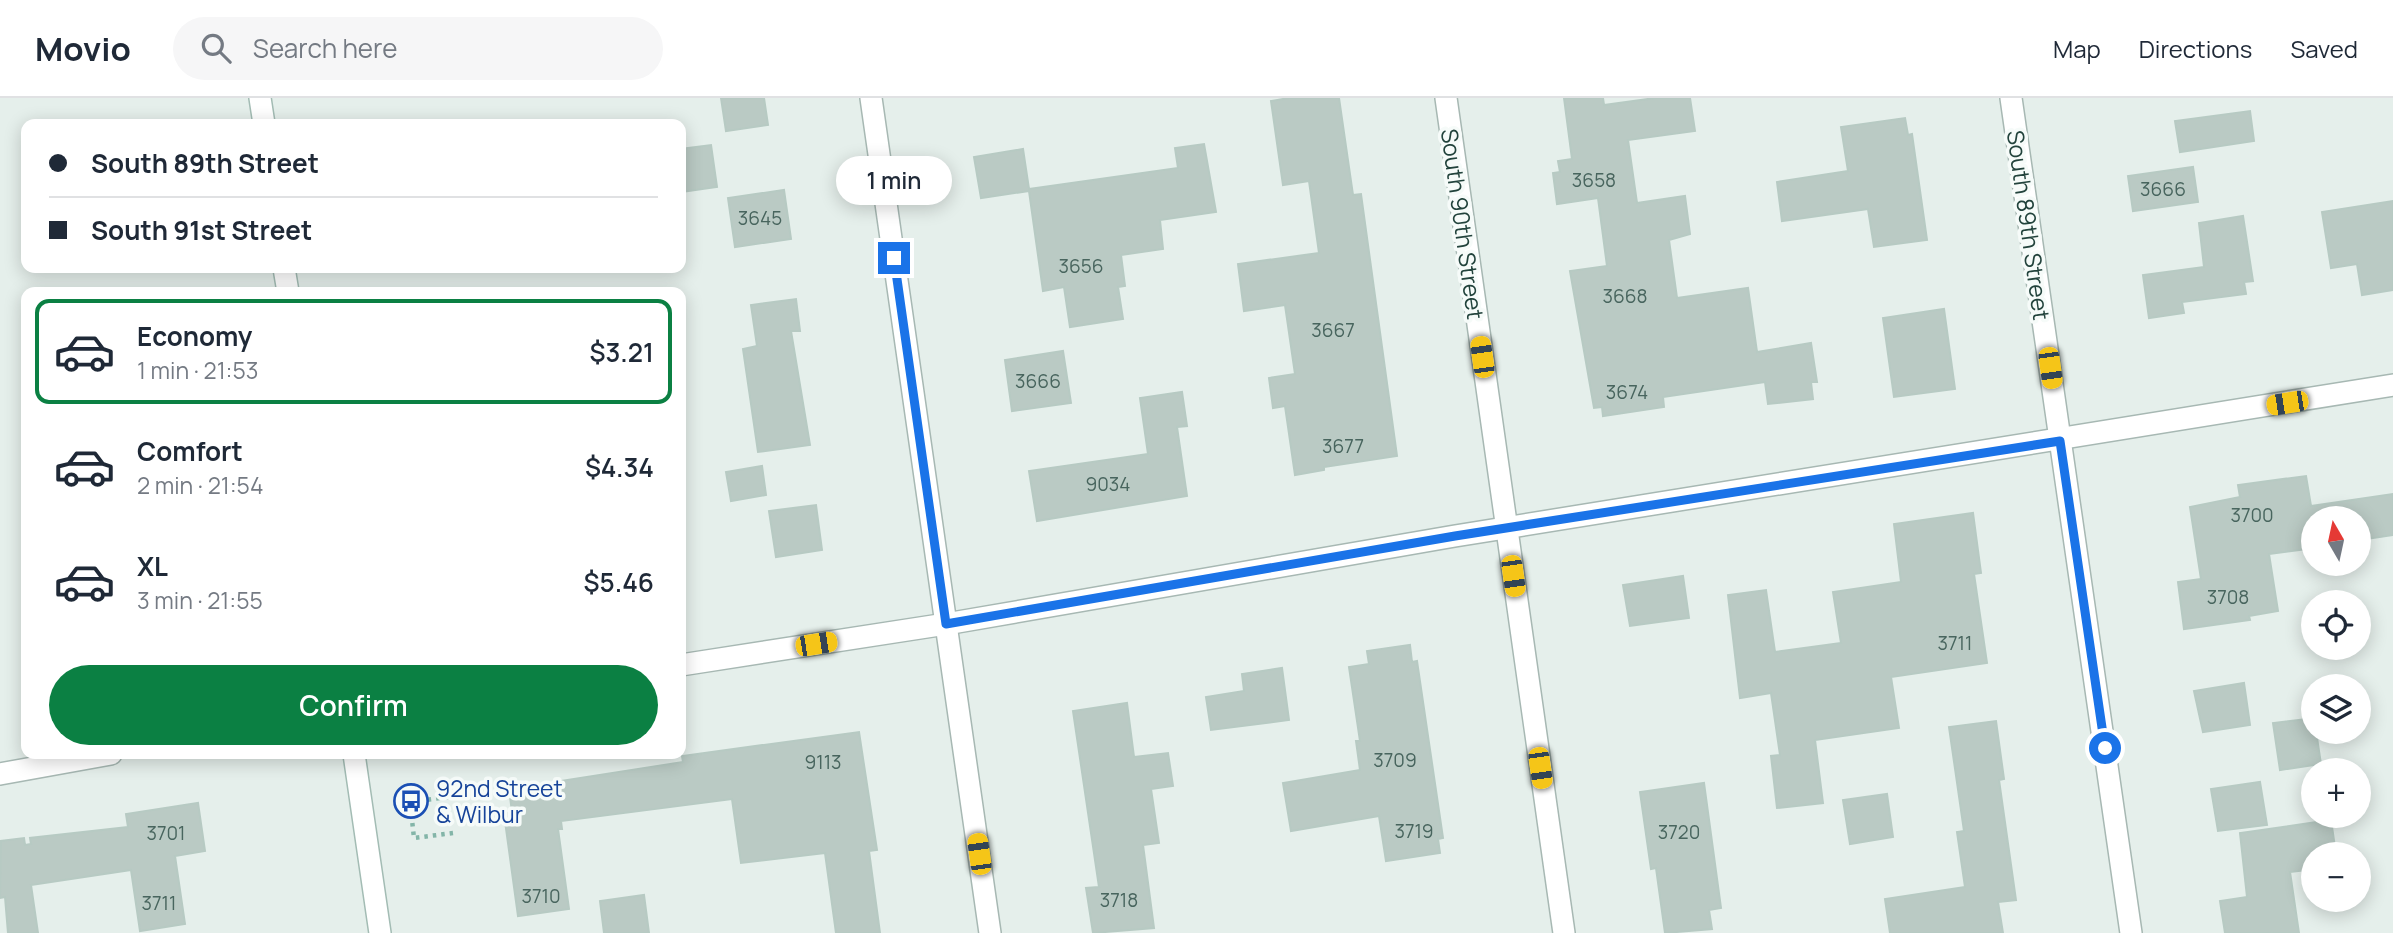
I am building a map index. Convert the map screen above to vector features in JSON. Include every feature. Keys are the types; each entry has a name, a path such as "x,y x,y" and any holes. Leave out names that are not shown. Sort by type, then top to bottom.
{"street":[{"path":"260,98 263,119"},
{"path":"871,98 990,933"},
{"name":"South 90th Street","path":"1446,98 1564,933"},
{"name":"South 89th Street","path":"2011,98 2131,933"},
{"path":"686,664 946,624 1506,528 2393,386"},
{"path":"0,775 85,759"},
{"path":"355,759 380,933"}],"path":[{"path":"448,797 410,802 414,838 453,832"}],"building":[{"path":"721,98 764,98 768,125 726,131"},
{"path":"1289,98 1339,98 1353,195 1361,194 1397,456 1324,467 1324,470 1295,475 1285,406 1273,408 1269,378 1295,374 1285,305 1244,311 1238,264 1319,253 1309,181 1283,185 1271,101"},
{"path":"1564,98 1603,98 1604,105 1655,98 1690,98 1695,131 1628,140 1637,203 1685,196 1690,234 1669,240 1677,298 1748,288 1757,352 1811,343 1817,382 1811,382 1813,399 1768,404 1765,382 1663,397 1664,407 1603,416 1602,407 1594,408 1570,271 1607,266 1598,198 1557,204 1553,173 1560,172 1558,161 1572,159"},
{"path":"2250,111 2254,141 2180,152 2175,121"},
{"path":"1905,118 1908,135 1912,134 1927,240 1874,247 1868,209 1782,221 1777,182 1848,171 1841,127"},
{"path":"1204,144 1216,212 1160,220 1163,249 1121,255 1125,286 1118,287 1123,319 1070,327 1064,287 1043,291 1029,191 981,198 974,157 1023,149 1029,189 1178,168 1175,148"},
{"path":"711,145 717,187 686,191 686,148"},
{"path":"2193,167 2198,202 2133,211 2128,176"},
{"path":"784,190 791,239 735,247 728,198"},
{"path":"2393,201 2393,290 2362,295 2357,264 2331,268 2322,212"},
{"path":"2243,216 2253,281 2244,282 2246,294 2182,302 2184,313 2149,318 2143,275 2204,267 2199,223"},
{"path":"796,299 800,331 791,331 810,445 758,452 743,349 757,346 751,305"},
{"path":"1944,309 1955,389 1894,397 1883,318"},
{"path":"1063,351 1071,403 1012,411 1005,360"},
{"path":"1182,392 1187,426 1177,427 1187,496 1037,521 1029,471 1148,454 1140,398"},
{"path":"762,466 766,495 731,501 726,472"},
{"path":"2306,476 2311,506 2301,506 2301,550 2269,554 2278,611 2249,616 2250,620 2184,629 2178,582 2201,579 2190,507 2240,497 2238,485"},
{"path":"2393,494 2393,535 2371,538 2371,506 2311,506"},
{"path":"816,505 822,550 776,557 769,511"},
{"path":"1973,513 1981,573 1974,574 1987,663 1891,677 1899,728 1815,740 1823,803 1777,808 1771,756 1780,755 1771,693 1740,698 1728,595 1766,590 1775,652 1841,643 1833,592 1901,582 1894,524"},
{"path":"1683,576 1689,618 1630,626 1623,585"},
{"path":"1410,645 1412,662 1417,661 1443,838 1438,839 1440,853 1386,861 1379,816 1291,831 1283,783 1360,770 1356,741 1360,741 1349,667 1369,664 1367,651"},
{"path":"1282,668 1289,720 1211,730 1206,697 1244,691 1242,674"},
{"path":"2244,683 2250,725 2203,732 2194,691"},
{"path":"1127,703 1134,757 1168,753 1173,786 1151,789 1159,843 1143,845 1154,928 1093,933 1086,888 1099,887 1073,711"},
{"path":"2301,720 2301,744 2318,744 2320,758 2301,758 2301,767 2280,770 2273,723"},
{"path":"1996,721 2004,779 1999,780 2016,900 1998,902 2003,933 1890,933 1885,899 1965,887 1957,832 1964,831 1949,727"},
{"path":"859,732 877,850 869,851 880,933 836,933 825,853 741,863 732,799 561,821 562,829 558,829 569,909 518,916 504,814 512,812 509,789 683,762 686,755"},
{"path":"2260,782 2267,825 2218,831 2211,789"},
{"path":"1704,783 1721,908 1709,910 1712,929 1665,933 1656,868 1651,869 1640,792"},
{"path":"1887,794 1893,837 1850,844 1843,800"},
{"path":"198,803 205,851 175,856 185,924 140,931 131,870 31,885 38,933 8,933 5,897 0,898 1,841 24,838 25,845 31,844 30,838 128,827 126,814"},
{"path":"2301,824 2301,828 2332,828 2334,842 2301,842 2301,871 2290,872 2299,933 2225,933 2220,901 2247,897 2240,833"},
{"path":"644,895 649,933 604,933 600,901"}],"place":[{"name":"92nd Street & Wilbur","path":"411,801"}],"route":[{"path":"894,258 946,624 1455,536 2060,441 2105,748"}]}
